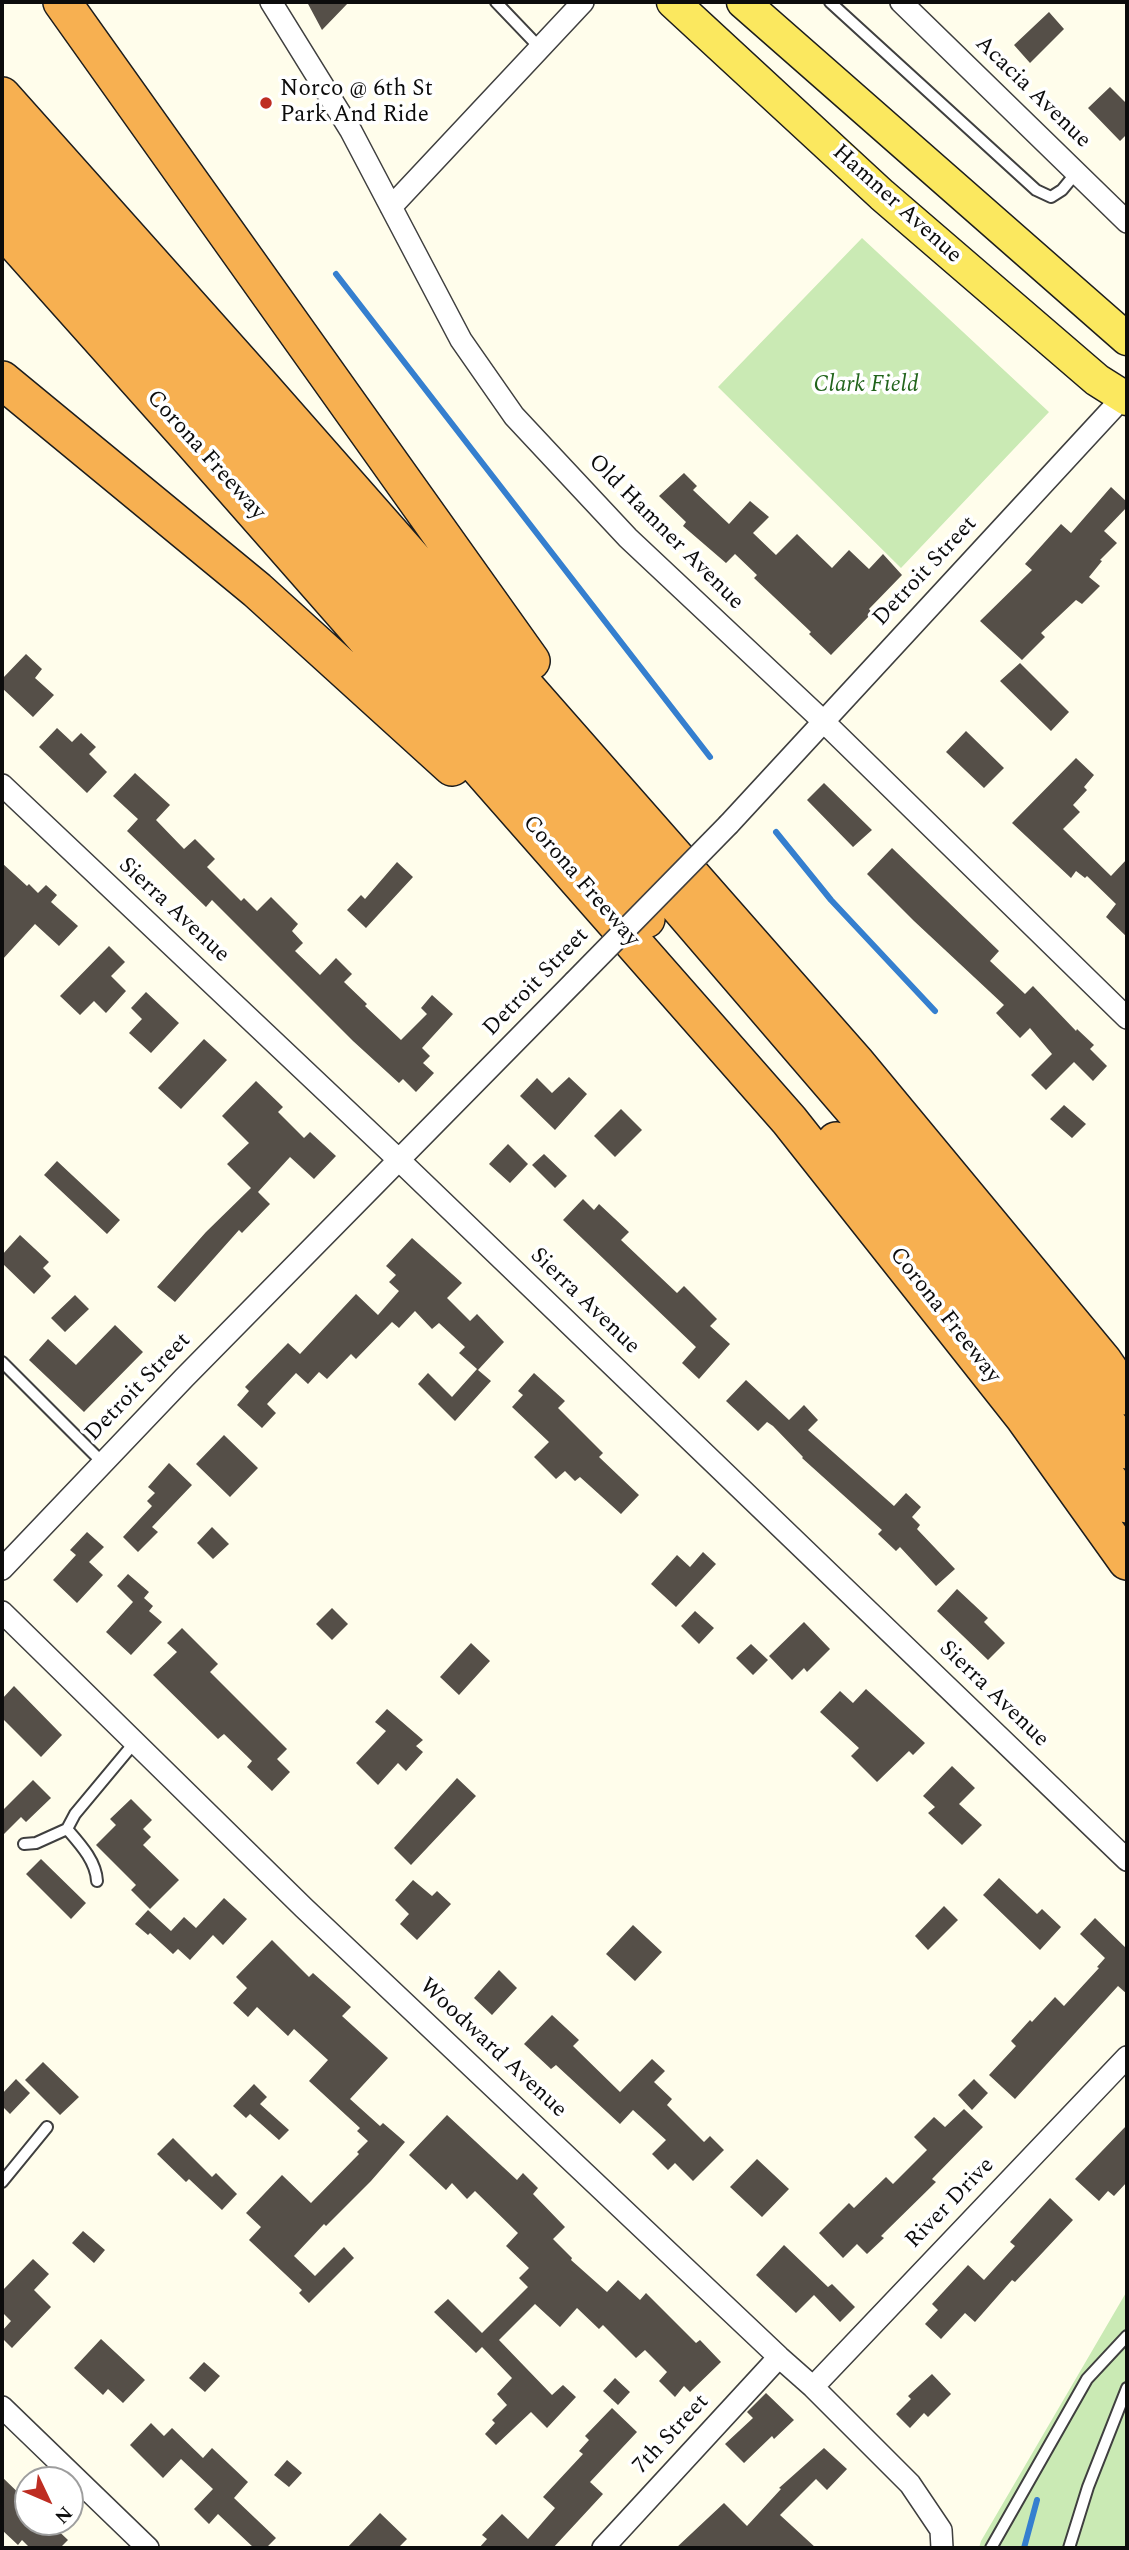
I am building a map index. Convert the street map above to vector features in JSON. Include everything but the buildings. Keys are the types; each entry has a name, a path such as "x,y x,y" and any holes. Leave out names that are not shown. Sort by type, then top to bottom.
{"highway":[{"path":"62,2 647,825"},
{"path":"2,96 857,1064 1103,1361 1127,1396"},
{"path":"2,142 615,832 999,1279 1127,1450"},
{"path":"2,186 601,866 968,1296 1127,1504"},
{"name":"Corona Freeway","path":"2,228 789,1121 1024,1417 1127,1561"},
{"path":"2,380 257,590 581,883"}],"main road":[{"name":"Hamner Avenue","path":"673,2 883,195 1097,380 1126,396"},
{"path":"743,2 1127,339"}],"street":[{"name":"Old Hamner Avenue","path":"271,2 351,131 461,340 513,416 628,538 824,722 1127,1018"},
{"path":"391,207 583,2"},
{"name":"Acacia Avenue","path":"901,2 1127,222"},
{"name":"Detroit Street","path":"2,1569 729,824 1126,396"},
{"name":"Sierra Avenue","path":"2,785 400,1161 1127,1860"},
{"name":"Woodward Avenue","path":"2,1612 314,1917 813,2387 910,2484 941,2539"},
{"name":"River Drive","path":"813,2387 1127,2057"},
{"name":"7th Street","path":"603,2548 779,2357"},
{"path":"4,2413 148,2548"}],"lane":[{"path":"496,2 540,48"},
{"path":"830,2 1036,190 1051,197 1062,190 1076,173"},
{"path":"2,1362 103,1463"},
{"path":"24,1844 36,1843 67,1829 75,1814 135,1742"},
{"path":"67,1829 84,1848 97,1881"},
{"path":"2,2182 47,2127"},
{"path":"991,2548 1087,2379 1127,2336"},
{"path":"1069,2548 1088,2487 1127,2388"}],"green space":[{"name":"Clark Field","path":"862,238 1049,412 901,568 718,387"},
{"path":"1127,2291 1127,2548 979,2548 981,2541"}],"waterway":[{"path":"336,274 710,757"},
{"path":"776,832 831,900 935,1011"},
{"path":"1024,2548 1037,2500"}],"place":[{"name":"Norco @ 6th St Park And Ride","path":"266,103"}]}
